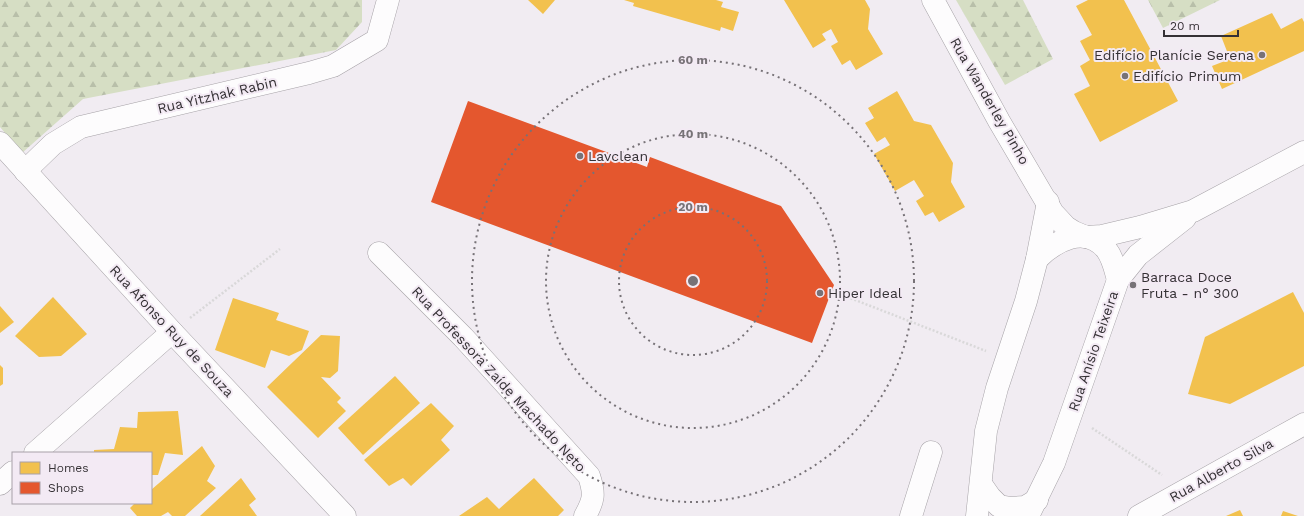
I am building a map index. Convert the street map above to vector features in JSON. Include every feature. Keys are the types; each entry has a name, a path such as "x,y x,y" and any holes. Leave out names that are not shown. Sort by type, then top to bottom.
{"street":[{"name":"Rua Yitzhak Rabin","path":"25,171 53,144 81,127 333,66 377,40 388,0"},
{"name":"Rua Wanderley Pinho","path":"933,0 999,121 1053,212 1066,227 1100,243 1106,249 1114,264 1118,280"},
{"name":"Rua Afonso Ruy de Souza","path":"0,143 172,332 345,516"},
{"path":"1037,259 1047,249 1063,240 1086,236 1102,236 1140,227 1193,211 1304,152"},
{"path":"977,516 986,431 1006,358 1026,301 1037,259 1048,202"},
{"name":"Rua Anísio Teixeira","path":"1032,508 1054,463 1118,280 1138,255 1193,211"},
{"name":"Rua Professora Zaíde Machado Neto","path":"379,253 463,337 589,476 594,489 591,504 585,516"},
{"path":"36,452 172,332"},
{"name":"Rua Alberto Silva","path":"1139,516 1304,424"},
{"path":"911,516 931,452"},
{"path":"0,484 12,473"},
{"path":"981,484 990,497 999,506 1011,508 1032,508"}],"path":[{"path":"172,332 280,249"},
{"path":"832,291 1006,358"},
{"path":"1071,414 1184,490"}],"green space":[{"path":"0,0 362,0 362,22 336,50 83,99 22,153 0,127"},
{"path":"956,0 1023,0 1053,59 1005,85"},
{"path":"1148,0 1220,0 1163,28"}],"building: Homes":[{"path":"528,0 555,0 543,14"},
{"path":"624,0 716,0 723,2 721,7 739,12 733,31 721,27 720,31 633,6 634,3"},
{"path":"784,0 865,0 870,9 868,29 883,54 856,70 850,60 842,65 831,46 838,42 831,29 822,34 826,40 813,48"},
{"name":"Edifício Primum","path":"1088,0 1124,0 1178,101 1100,142 1074,94 1090,86 1080,66 1090,60 1080,41 1092,35 1076,6"},
{"name":"Edifício Planície Serena","path":"1272,13 1281,29 1302,18 1304,22 1304,51 1222,89 1212,66 1230,59 1221,36"},
{"path":"897,91 914,121 931,125 953,163 951,182 965,207 939,222 933,212 925,216 916,201 924,196 914,180 895,191 874,154 890,145 885,137 877,142 865,123 874,118 868,108"},
{"path":"1293,292 1304,313 1304,366 1230,404 1188,394 1205,337"},
{"path":"53,297 87,334 61,356 39,357 15,336"},
{"path":"233,298 279,313 276,320 309,331 302,350 289,356 271,350 265,368 215,350"},
{"path":"0,306 14,322 0,333"},
{"path":"321,335 340,336 338,371 330,378 321,377 341,398 337,402 346,411 318,438 267,387"},
{"path":"0,365 3,368 3,384 0,386"},
{"path":"395,376 420,403 363,455 338,428"},
{"path":"431,403 454,426 441,440 450,450 411,486 403,478 389,486 364,460"},
{"path":"178,411 183,455 165,453 158,475 152,475 152,452 94,452 94,450 114,449 120,427 137,428 138,412"},
{"path":"202,446 215,466 207,481 216,488 185,516 172,516 168,512 161,516 137,516 130,508 134,504 152,504 152,489"},
{"path":"241,478 256,499 249,505 257,516 200,516"},
{"path":"534,478 564,510 558,516 459,516 487,497 499,509"},
{"path":"1240,510 1243,516 1226,516"},
{"path":"1283,511 1298,516 1281,516"}],"building: Shops":[{"path":"468,101 647,167 650,157 781,206 834,285 812,343 431,202"}],"place":[{"name":"Edifício Planície Serena","path":"1262,55"},
{"name":"Edifício Primum","path":"1125,76"},
{"name":"Lavclean","path":"580,156"},
{"name":"Barraca Doce Fruta - n° 300","path":"1133,285"},
{"name":"Hiper Ideal","path":"820,293"}]}
